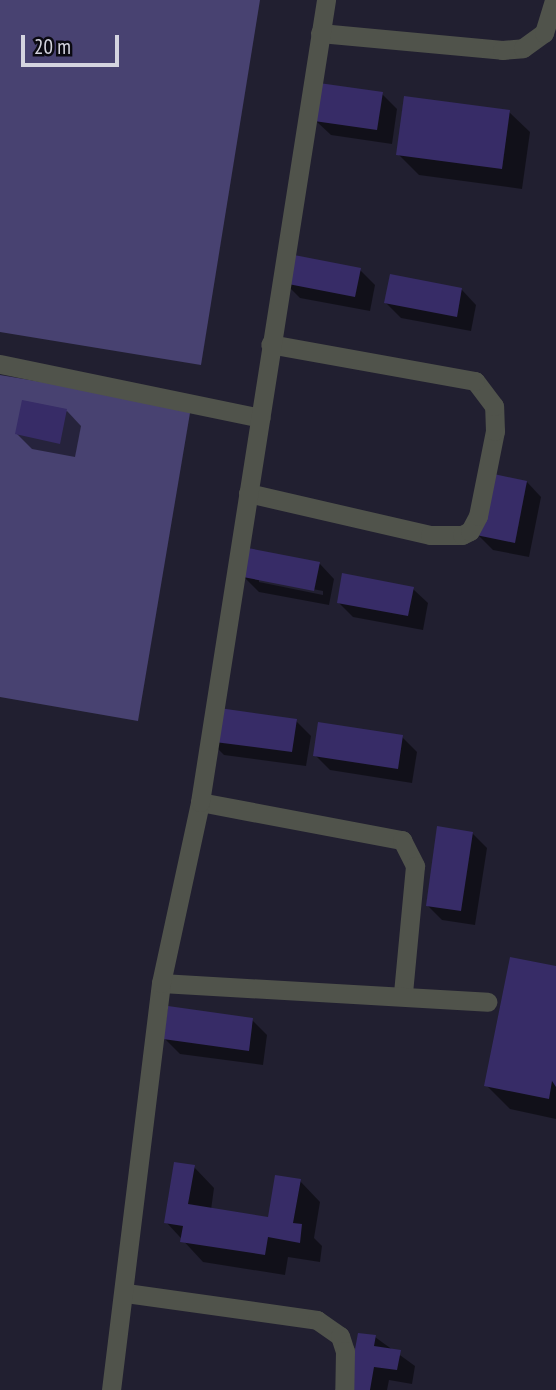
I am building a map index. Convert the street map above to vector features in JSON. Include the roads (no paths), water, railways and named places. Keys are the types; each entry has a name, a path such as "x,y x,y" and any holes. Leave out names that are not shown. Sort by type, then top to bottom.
{"lane":[{"path":"111,1390 126,1293 161,983 200,802 326,0"},
{"path":"320,33 502,50 523,48 544,33 554,0"},
{"path":"248,493 430,535 462,535 470,531 478,516 495,431 494,406 475,381 270,344"},
{"path":"0,364 260,418"},
{"path":"200,802 402,840 415,866 403,994"},
{"path":"161,983 403,994 487,1002"},
{"path":"126,1293 317,1320 340,1336 345,1352 344,1390"}]}
